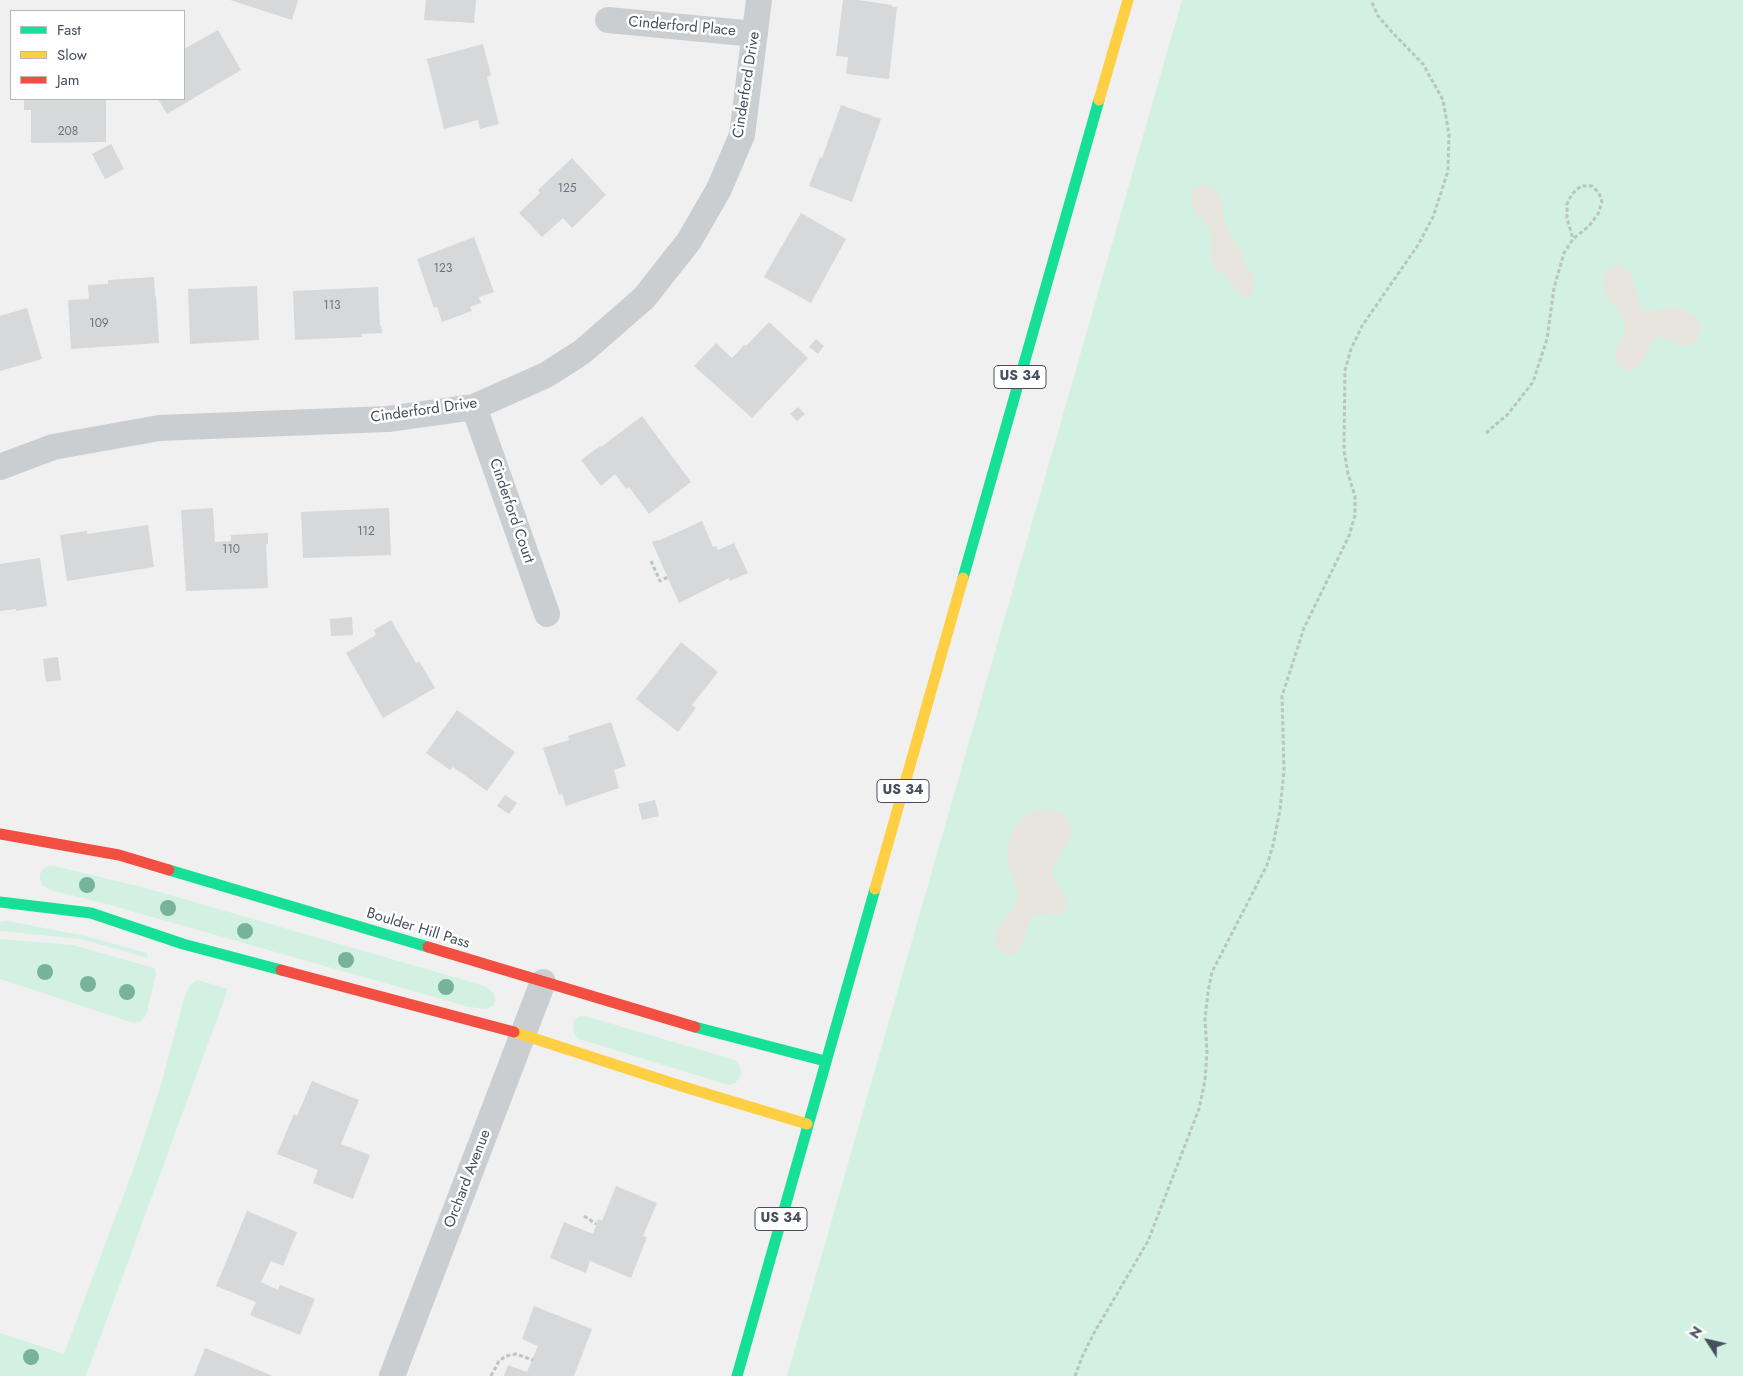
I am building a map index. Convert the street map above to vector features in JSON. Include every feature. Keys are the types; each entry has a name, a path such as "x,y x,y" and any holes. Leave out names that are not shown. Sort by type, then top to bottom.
{"street":[{"name":"Cinderford Drive","path":"0,467 53,447 159,428 388,420 474,407 546,375 582,352 644,298 689,241 719,189 742,135 759,0"},
{"name":"US 34","path":"737,1376 1128,0"},
{"name":"Cinderford Place","path":"608,20 755,34"},
{"name":"Cinderford Court","path":"474,407 547,614"},
{"name":"Boulder Hill Pass","path":"0,834 118,855 697,1027 825,1061"},
{"path":"0,902 91,913 183,944 524,1035 681,1086 808,1124"},
{"name":"Orchard Avenue","path":"392,1376 543,982"}],"path":[{"path":"1075,1376 1094,1333 1148,1241 1199,1109 1205,1080 1207,1053 1206,1010 1212,972 1267,865 1273,845 1280,810 1284,770 1282,696 1304,628 1349,536 1355,515 1355,496 1348,474 1344,450 1345,370 1351,349 1362,326 1418,245 1432,217 1448,171 1449,134 1443,100 1423,64 1378,16 1371,0"},
{"path":"1486,433 1508,414 1533,382 1547,339 1554,288 1564,254 1573,239 1589,226 1598,214 1602,202 1599,192 1592,186 1581,186 1572,194 1567,204 1567,218 1573,239"},
{"path":"651,561 660,581 668,577"},
{"path":"584,1216 596,1224"},
{"path":"491,1376 499,1361 506,1356 516,1354 533,1360"}],"green space":[{"path":"1182,0 1743,0 1743,1376 787,1376"},
{"path":"50,865 142,887 485,986 494,993 495,1001 493,1006 486,1009 469,1007 103,903 50,890 43,886 40,874 44,868"},
{"path":"8,921 85,936 147,953 148,958 81,939 0,931 0,922"},
{"path":"0,939 73,945 154,968 156,973 146,1016 134,1023 0,979"},
{"path":"198,980 228,989 86,1376 0,1376 0,1333 64,1354 135,1165 160,1088 185,995 190,985"},
{"path":"580,1016 735,1060 741,1069 741,1075 736,1082 730,1085 725,1084 579,1039 574,1034 573,1023"}],"sand":[{"path":"1206,184 1213,188 1221,197 1223,215 1228,229 1235,244 1242,250 1244,263 1253,275 1255,286 1252,295 1249,297 1244,298 1238,293 1227,276 1215,268 1212,263 1211,231 1204,220 1194,212 1191,200 1194,188"},
{"path":"1616,264 1622,265 1632,275 1639,304 1643,310 1680,308 1697,318 1701,330 1696,342 1685,346 1670,342 1664,337 1658,337 1652,341 1644,360 1634,369 1626,371 1618,365 1615,360 1615,351 1625,334 1625,326 1620,313 1606,296 1602,282 1606,270"},
{"path":"1041,809 1059,812 1066,818 1071,827 1068,844 1055,863 1052,875 1067,898 1068,908 1061,914 1033,916 1017,952 1013,956 1005,955 996,948 995,936 999,927 1016,904 1019,894 1007,860 1009,838 1018,822 1028,814"}],"building":[{"path":"230,0 298,0 292,20"},
{"path":"426,0 476,0 474,23 424,20"},
{"path":"843,0 858,0 897,7 889,79 846,74 848,57 836,56"},
{"path":"218,30 241,70 167,114 159,100 185,100 185,48"},
{"path":"483,44 491,75 487,77 499,124 480,129 478,120 444,129 427,59"},
{"path":"24,100 106,100 106,142 31,143 31,110 24,110"},
{"path":"841,105 881,119 852,202 809,186 820,157 822,158"},
{"path":"111,144 124,169 105,179 92,154"},
{"path":"572,158 606,195 572,228 563,218 542,237 519,213 540,193 538,190"},
{"path":"801,213 846,239 811,303 764,277"},
{"path":"474,237 494,292 479,297 481,303 470,307 472,311 442,322 437,307 434,308 417,259"},
{"path":"154,277 159,343 71,349 68,300 89,299 88,285 108,284 108,280"},
{"path":"257,286 259,340 190,344 188,289"},
{"path":"378,287 382,333 361,334 362,337 295,340 293,291"},
{"path":"27,308 42,359 0,371 0,316"},
{"path":"769,322 808,358 752,418 694,366 716,343 732,358"},
{"path":"816,339 824,346 818,354 809,347"},
{"path":"798,407 805,414 797,421 790,414"},
{"path":"642,416 691,482 649,514 629,487 626,489 615,474 601,486 581,460"},
{"path":"213,508 215,542 231,541 231,535 268,533 268,544 266,544 268,588 186,591 181,510"},
{"path":"389,508 391,555 303,558 301,512"},
{"path":"702,521 713,547 716,546 718,550 734,543 748,573 730,581 729,578 679,603 652,542"},
{"path":"148,525 154,567 67,581 60,535 87,531 87,534"},
{"path":"40,558 47,606 16,611 16,609 0,611 0,564"},
{"path":"352,617 353,635 331,636 330,619"},
{"path":"391,620 416,663 419,661 435,688 383,718 346,653 376,635 374,630"},
{"path":"681,642 718,672 692,705 696,708 678,732 636,699"},
{"path":"58,657 61,680 46,682 43,659"},
{"path":"457,710 515,752 487,791 453,767 450,770 426,753"},
{"path":"611,722 626,766 614,770 619,788 566,806 562,794 559,795 543,748 569,740 568,736"},
{"path":"505,795 517,803 509,814 497,806"},
{"path":"655,800 659,816 642,820 638,804"},
{"path":"312,1081 359,1100 341,1144 370,1155 353,1199 313,1183 318,1170 277,1154 294,1114 297,1116"},
{"path":"616,1186 657,1203 643,1236 647,1237 631,1278 590,1261 586,1273 550,1258 564,1222 593,1234 598,1219 602,1221"},
{"path":"247,1211 297,1232 283,1266 271,1261 261,1282 278,1290 280,1285 315,1299 300,1335 250,1315 256,1302 216,1286"},
{"path":"534,1306 592,1329 574,1376 504,1376 508,1365 527,1372 538,1346 522,1339"},
{"path":"205,1348 273,1376 194,1376"}],"traffic: fast":[{"path":"963,578 1099,100"},
{"path":"169,870 428,947"},
{"path":"737,1376 875,889"},
{"path":"0,902 91,913 183,944 281,970"},
{"path":"695,1027 825,1061"}],"traffic: slow":[{"path":"1099,100 1128,0"},
{"path":"875,889 963,578"},
{"path":"514,1032 807,1124"}],"traffic: jam":[{"path":"0,834 119,855 169,870"},
{"path":"428,947 695,1027"},
{"path":"281,970 514,1032"}]}
